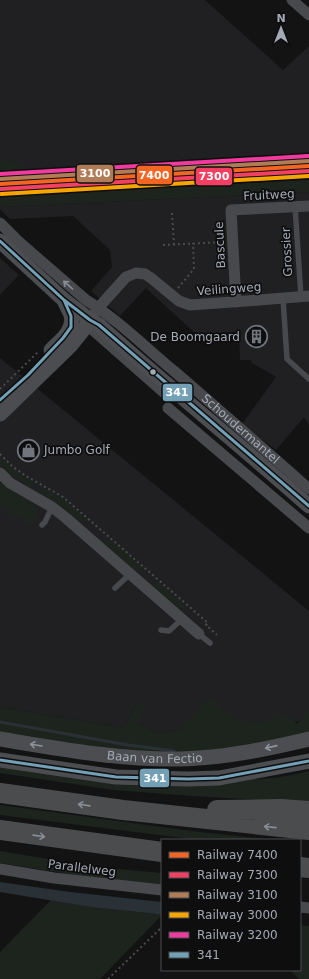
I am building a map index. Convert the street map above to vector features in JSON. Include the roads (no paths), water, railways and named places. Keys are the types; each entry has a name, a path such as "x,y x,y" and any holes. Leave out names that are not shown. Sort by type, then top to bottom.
{"highway":[{"path":"0,793 123,810 309,830"},
{"path":"123,810 309,811"},
{"path":"0,830 161,852"}],"street":[{"path":"292,0 309,15"},
{"name":"Fruitweg","path":"231,210 309,206"},
{"name":"Bascule","path":"231,210 236,302"},
{"name":"Schoudermantel","path":"0,223 18,241 86,300 99,325 176,393 309,505"},
{"name":"Schoudermantel","path":"1,244 64,300 94,314 141,343 309,489"},
{"name":"Veilingweg","path":"94,314 126,277 136,273 145,274 179,302 190,305 305,296"},
{"path":"64,300 71,316 71,327"},
{"path":"0,400 28,375 63,338 71,327 94,314"},
{"path":"0,414 71,344 94,314"},
{"path":"168,408 309,528"},
{"name":"Schoudermantel","path":"254,482 265,468"},
{"path":"0,473 10,483 52,507 199,634"},
{"name":"Baan van Fectio","path":"0,739 71,751 113,756 182,759 253,751 309,739"},
{"name":"Baan van Fectio","path":"0,760 116,777 188,779 219,778 309,761"},
{"name":"Parallelweg","path":"0,869 54,878 161,890"}],"lane":[{"name":"Grossier","path":"295,206 305,296"},
{"path":"283,298 287,359 309,379"},
{"path":"42,525 46,522 52,507"},
{"path":"115,588 130,574"},
{"path":"161,630 169,631 182,619"},
{"path":"199,634 210,643"}],"waterway":[{"path":"0,722 128,745 174,751"}],"rail line":[{"name":"3200","path":"0,174 308,156"},
{"name":"3100","path":"0,179 309,161"},
{"name":"7400","path":"0,184 309,166"},
{"name":"7300","path":"0,189 309,171"},
{"name":"3000","path":"1,194 309,176"}],"place":[{"name":"De Boomgaard","path":"256,337"},
{"name":"Jumbo Golf","path":"29,450"}]}
